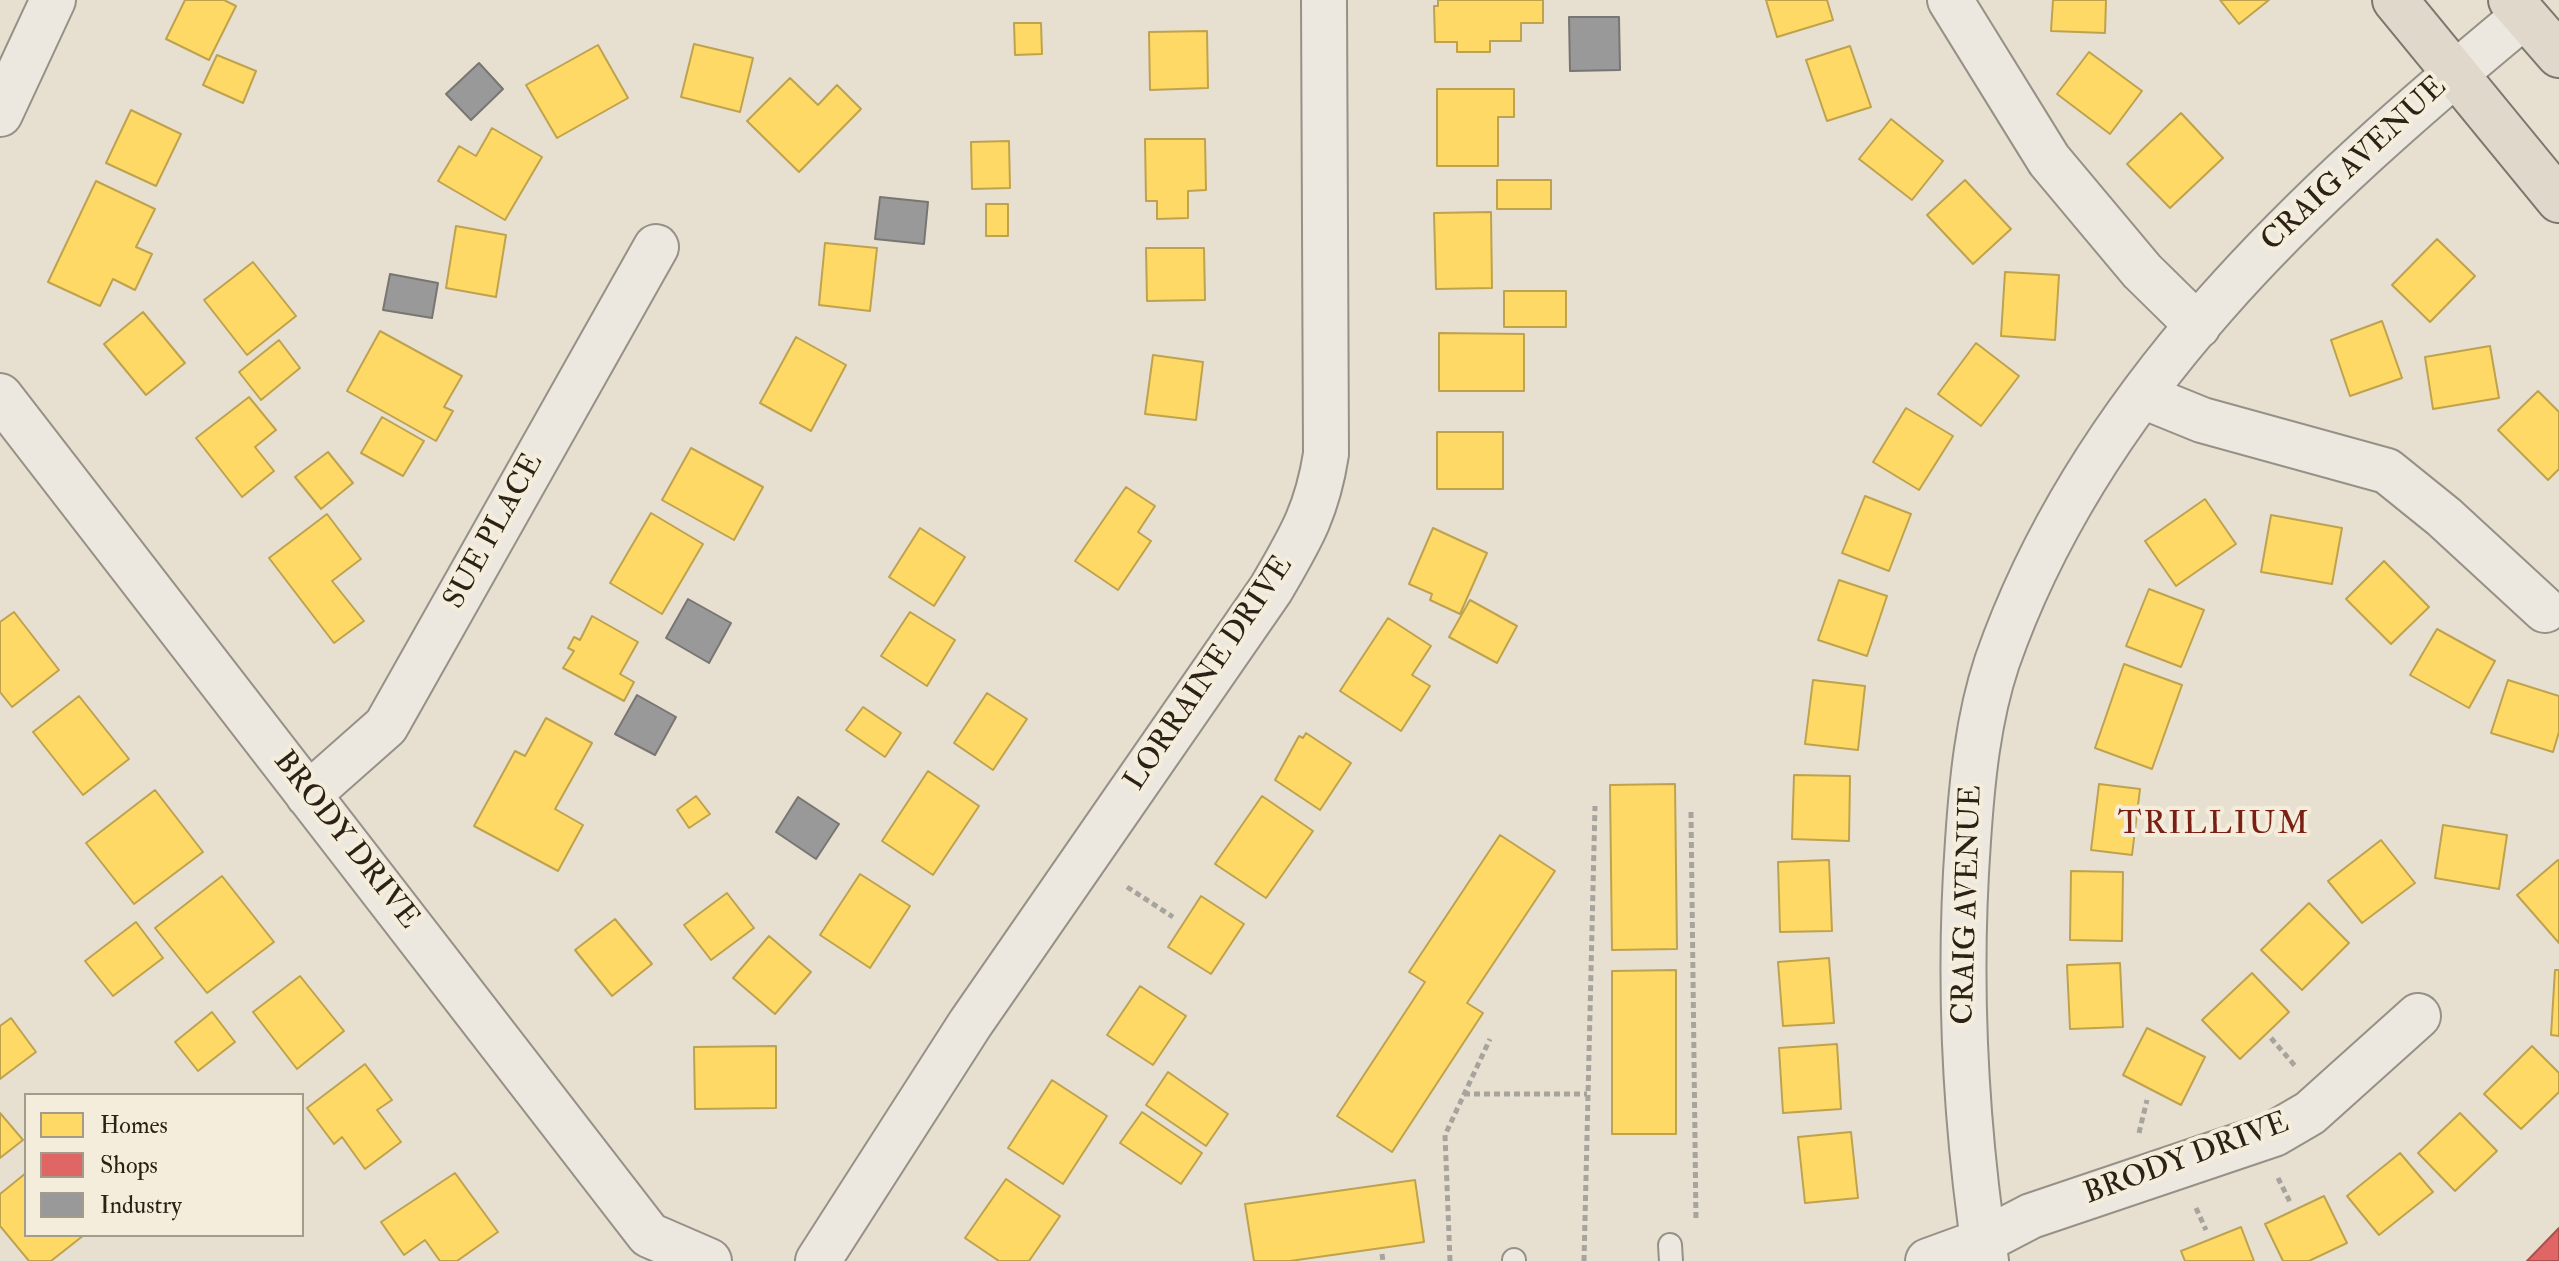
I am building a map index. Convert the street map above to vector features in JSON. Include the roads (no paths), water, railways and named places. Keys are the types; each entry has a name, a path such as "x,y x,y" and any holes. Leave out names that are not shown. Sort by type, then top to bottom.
{"main road":[{"path":"2395,0 2559,200"},
{"path":"2517,8 2559,55"}],"street":[{"path":"0,114 53,0"},
{"name":"LORRAINE DRIVE","path":"818,1261 970,1024 1271,589 1310,523 1320,495 1326,454 1324,0"},
{"path":"1950,0 2049,160 2142,271 2198,326"},
{"name":"CRAIG AVENUE","path":"1985,1251 1967,1097 1963,909 1973,766 1997,664 2033,576 2081,485 2143,396 2198,326 2296,215 2454,73 2517,8"},
{"name":"SUE PLACE","path":"308,795 386,726 656,247"},
{"name":"BRODY DRIVE","path":"0,396 649,1235 709,1261"},
{"path":"2143,396 2202,420 2387,471 2444,517 2545,610"},
{"name":"BRODY DRIVE","path":"1928,1261 1985,1251 2031,1216 2274,1134 2310,1113 2418,1016"}],"district":[{"name":"TRILLIUM","path":"2214,826"}]}
